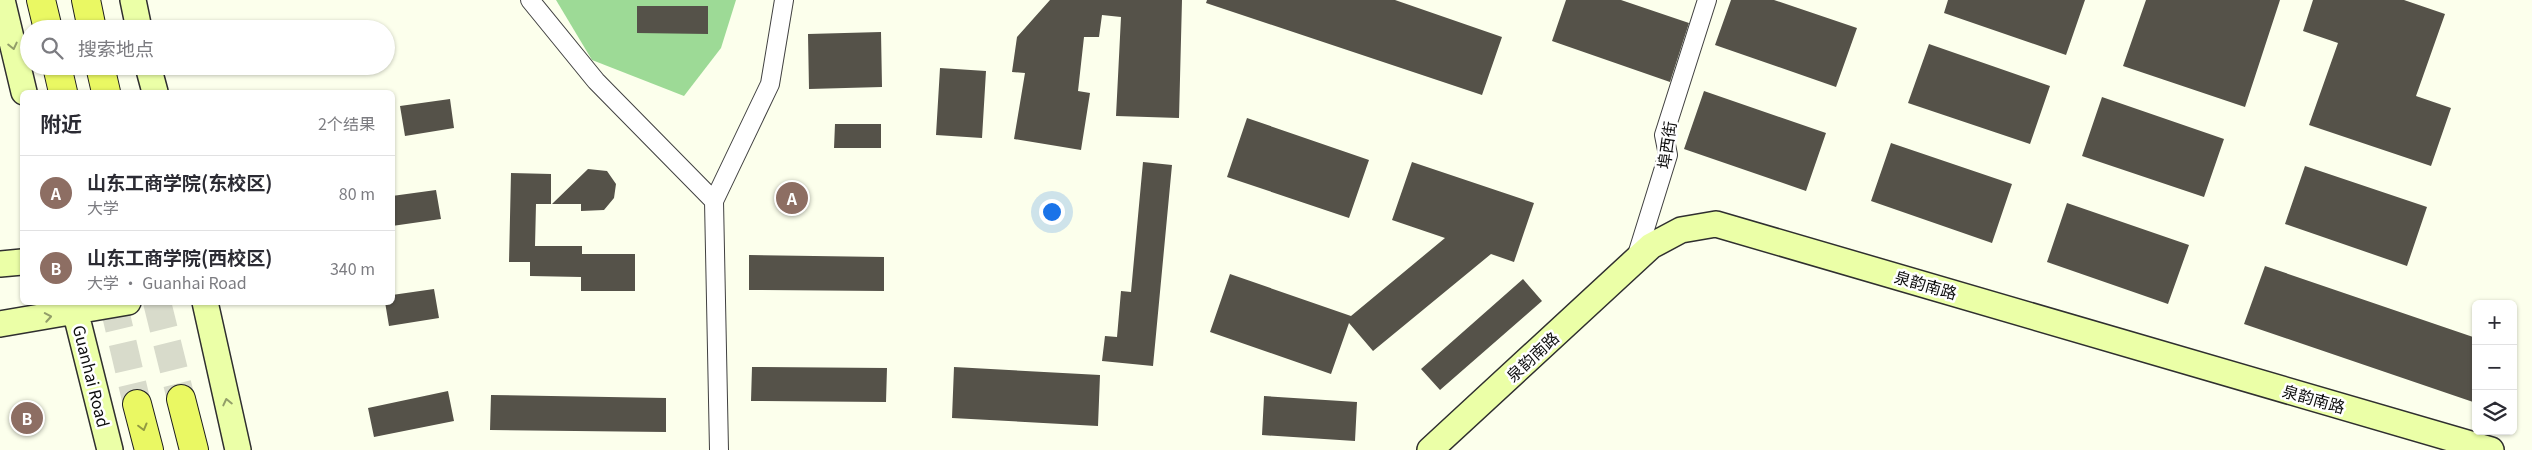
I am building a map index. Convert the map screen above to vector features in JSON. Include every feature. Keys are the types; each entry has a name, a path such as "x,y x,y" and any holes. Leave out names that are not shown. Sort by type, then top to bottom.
{"main road":[{"path":"41,0 46,20"},
{"path":"86,0 90,20"},
{"path":"58,75 62,90"},
{"path":"102,75 106,90"},
{"path":"180,399 194,450"},
{"path":"137,404 149,450"}],"street":[{"path":"2,0 24,90"},
{"path":"133,0 138,20"},
{"path":"530,0 596,81 714,201"},
{"path":"719,450 714,201 770,84 784,0"},
{"name":"埠西街","path":"1635,261 1668,155 1664,135 1707,0"},
{"path":"150,75 154,90"},
{"name":"泉韵南路","path":"1430,450 1651,246 1681,230 1716,224 2491,450"},
{"path":"0,264 20,262"},
{"path":"0,324 74,308 101,305"},
{"path":"206,305 238,450"},
{"name":"Guanhai Road","path":"74,308 110,450"}],"green space":[{"path":"556,0 736,0 721,48 684,96 592,60"}],"building":[{"path":"1050,0 1182,0 1179,118 1116,116 1121,17 1102,15 1099,37 1084,37 1078,91 1090,93 1081,150 1014,139 1025,73 1012,72 1017,37"},
{"path":"1207,0 1395,0 1502,37 1482,95 1206,3"},
{"path":"1566,0 1621,0 1689,23 1670,82 1552,41"},
{"path":"1731,0 1774,0 1857,28 1836,87 1715,45"},
{"path":"1948,0 2085,0 2066,55 1944,13"},
{"path":"2146,0 2280,0 2245,107 2123,66"},
{"path":"2313,0 2404,0 2445,14 2416,96 2451,108 2431,166 2309,125 2338,43 2303,31"},
{"path":"637,6 708,6 708,34 637,33"},
{"path":"881,32 882,87 809,89 808,34"},
{"path":"1929,44 2050,86 2030,144 1908,103"},
{"path":"940,68 986,71 982,138 936,135"},
{"path":"1704,91 1826,133 1806,191 1684,149"},
{"path":"2102,97 2224,139 2204,197 2082,156"},
{"path":"450,99 454,128 405,136 400,106"},
{"path":"1247,118 1369,160 1349,218 1227,177"},
{"path":"835,124 881,124 881,148 834,148"},
{"path":"1891,143 2012,184 1992,243 1871,201"},
{"path":"1143,162 1172,165 1153,366 1102,361 1105,336 1117,337 1121,291 1131,292"},
{"path":"1412,162 1534,203 1514,262 1491,254 1373,351 1349,323 1331,374 1210,332 1230,274 1351,316 1445,238 1392,220"},
{"path":"2305,166 2427,207 2407,266 2285,224"},
{"path":"588,169 607,171 616,184 614,198 604,210 581,211 581,204 552,204"},
{"path":"511,173 551,174 551,204 536,204 535,246 582,246 582,254 635,254 635,291 581,291 581,277 530,276 530,262 509,262"},
{"path":"436,190 441,219 395,226 395,196"},
{"path":"2067,203 2189,245 2168,304 2047,262"},
{"path":"749,255 884,257 884,291 749,290"},
{"path":"2265,266 2472,337 2472,402 2244,324"},
{"path":"1523,279 1542,301 1440,390 1421,369"},
{"path":"434,289 439,318 389,326 386,305 395,305 395,295"},
{"path":"752,367 887,368 886,402 751,401"},
{"path":"954,367 1100,375 1098,426 952,418"},
{"path":"448,391 454,421 374,437 368,408"},
{"path":"491,395 666,398 666,432 490,430"},
{"path":"1264,396 1357,402 1355,441 1262,435"}],"tunnel":[{"path":"114,305 137,404"},
{"path":"158,305 181,399"}],"place":[{"name":"山东工商学院(东校区)","path":"792,198"},
{"name":"山东工商学院(西校区)","path":"27,418"}]}
